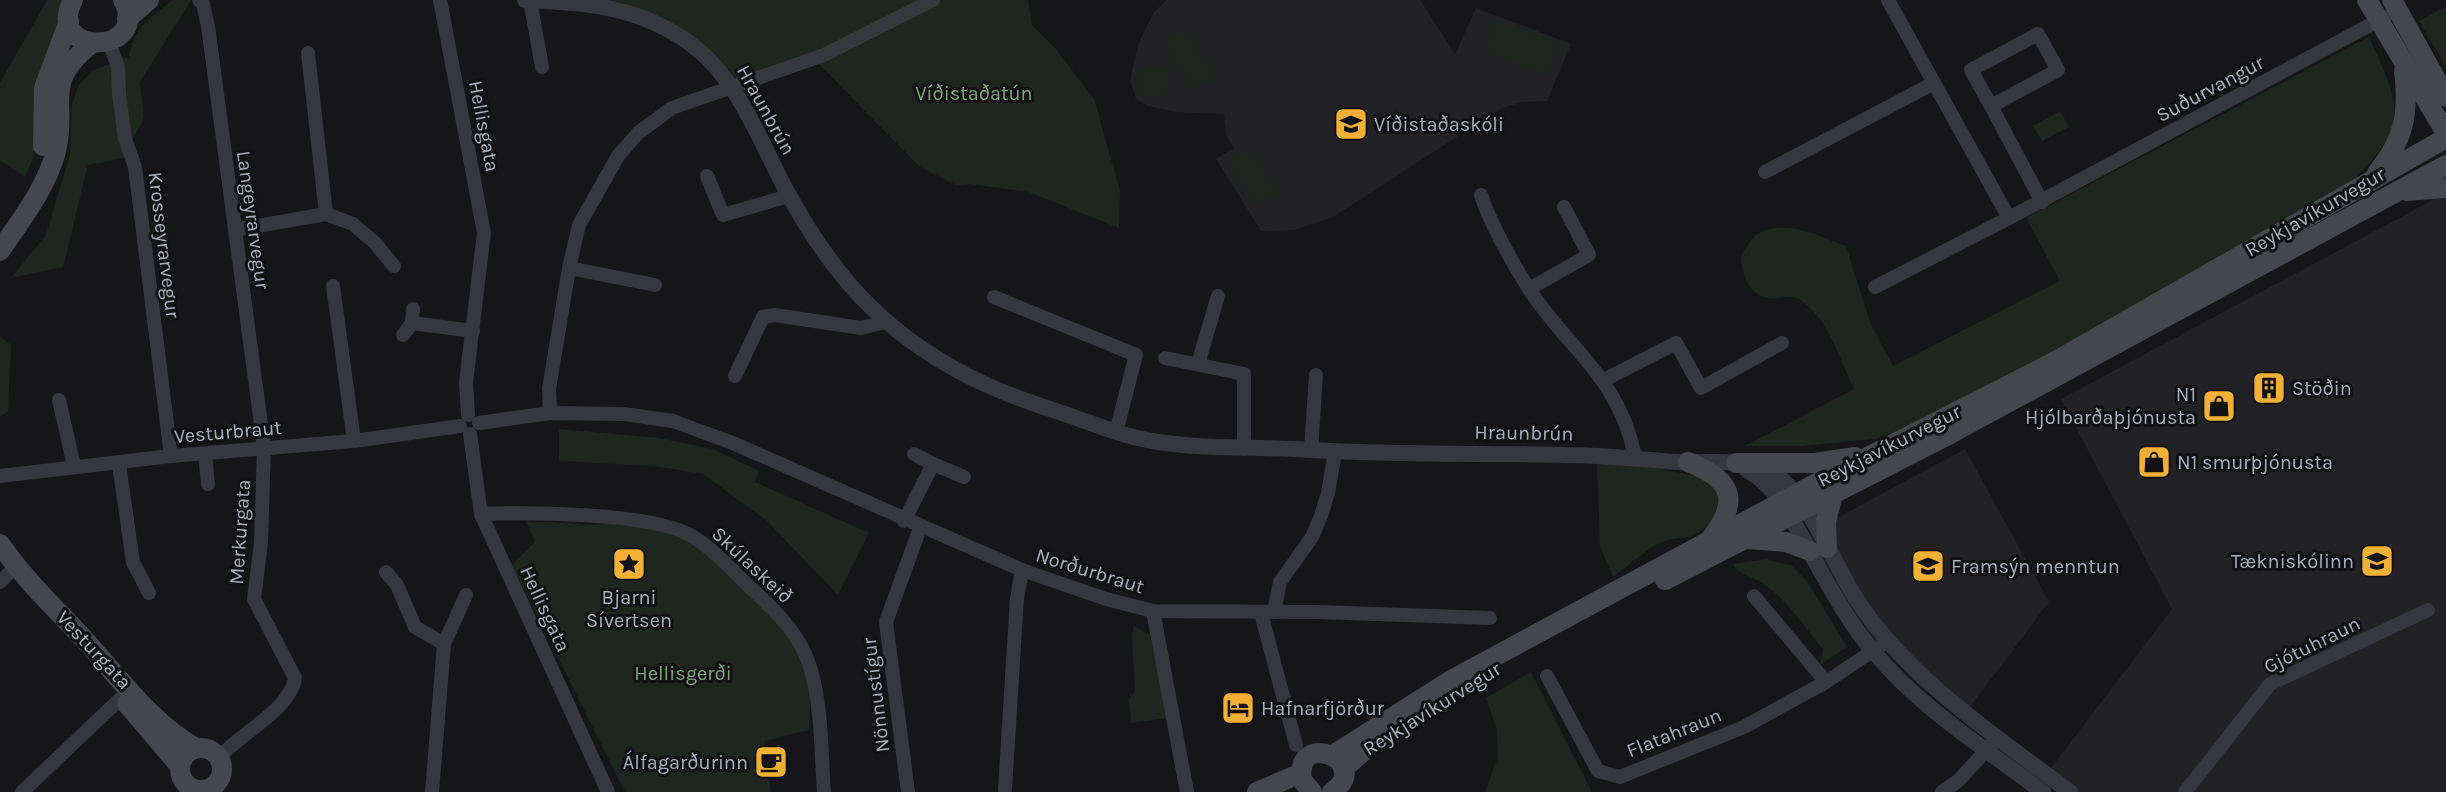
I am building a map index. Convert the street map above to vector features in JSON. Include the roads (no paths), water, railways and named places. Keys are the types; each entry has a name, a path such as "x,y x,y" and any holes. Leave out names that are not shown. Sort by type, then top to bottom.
{"main road":[{"path":"0,227 28,180 43,148 44,88 69,21 73,0"},
{"path":"0,251 32,201 56,151 59,92 64,74 71,62 100,43 121,33 125,9 149,0"},
{"path":"2367,0 2446,133"},
{"path":"2394,5 2439,79 2446,98"},
{"path":"69,21 77,36 100,43"},
{"path":"2373,178 2392,152 2406,118 2404,64"},
{"name":"Reykjavíkurvegur","path":"1338,762 1364,749 1464,685 1745,539 1793,505 1884,450 2096,339 2446,138"},
{"name":"Reykjavíkurvegur","path":"1338,762 1453,679 1709,541 1793,505 1833,495 2062,375 2249,270 2446,165"},
{"path":"2398,192 2446,188"},
{"path":"1736,463 1815,463 1884,450"},
{"path":"1688,462 1709,470 1729,493 1730,506 1727,516 1709,541"},
{"path":"1745,539 1786,542 1818,550 1833,495"},
{"name":"Vesturgata","path":"0,544 45,598 136,696 180,739 196,748"},
{"name":"Vesturgata","path":"3,574 121,698 179,765"},
{"path":"221,765 216,784 199,791 185,784 181,778 179,765 187,752 196,748 209,749 221,765 230,792"},
{"path":"1306,784 1303,765 1312,755 1325,752 1338,762 1342,782 1332,792"},
{"path":"1257,792 1306,784"},
{"path":"1283,792 1306,784"}],"street":[{"name":"Langeyrarvegur","path":"199,0 203,4 208,26 264,447"},
{"name":"Hellisgata","path":"440,0 484,233 466,382 481,514 608,792"},
{"name":"Hraunbrún","path":"542,67 527,0 600,4 658,24 700,52 721,71 733,89 758,132 789,196 838,275 885,322 917,346 968,376 1017,399 1148,441 1244,449 1635,457 1688,462 1736,463 1763,479 1793,505"},
{"path":"550,413 549,389 569,268 579,225 618,156 638,133 672,108 733,89 824,55 933,0"},
{"path":"1888,0 2009,218"},
{"name":"Suðurvangur","path":"1875,287 2042,202 2378,20 2394,5"},
{"path":"1991,106 2058,70 2038,34 1971,70 2042,202"},
{"name":"Krosseyrarvegur","path":"100,43 118,67 118,94 125,139 135,166 171,456"},
{"path":"308,53 326,214"},
{"path":"1765,172 1934,83"},
{"path":"707,177 723,215 789,196"},
{"path":"1480,195 1529,289 1604,380 1630,432 1635,457"},
{"path":"1529,289 1589,255 1564,207"},
{"path":"235,230 326,214 353,224 375,243 394,266"},
{"path":"569,268 655,285"},
{"path":"333,286 354,441"},
{"path":"1198,364 1218,296"},
{"path":"994,297 1136,355 1116,432"},
{"path":"403,335 412,323 413,309"},
{"path":"735,376 763,317 775,315 861,328 885,322"},
{"path":"412,323 473,331"},
{"path":"1604,380 1676,343 1701,388 1782,343"},
{"path":"1165,358 1244,374 1244,449"},
{"path":"1311,450 1316,375"},
{"path":"59,400 74,466"},
{"name":"Vesturbraut","path":"0,476 74,466 119,465 171,456 354,441 550,413"},
{"name":"Norðurbraut","path":"550,413 624,414 673,421 735,444 904,521 1022,570 1085,593 1154,610 1490,618"},
{"name":"Merkurgata","path":"221,765 230,746 284,700 294,685 293,672 270,634 254,599 261,542 264,447"},
{"path":"1296,745 1267,612 1280,582 1312,537 1321,516 1328,493 1335,452"},
{"path":"914,454 964,477"},
{"path":"205,455 208,484"},
{"path":"904,521 933,464"},
{"path":"119,465 133,562 149,593"},
{"path":"1793,505 1818,550 1853,595 1880,647 1945,698 2043,792"},
{"name":"Skúlaskeið","path":"481,514 529,512 646,522 685,532 704,544 779,615 805,653 816,691 824,792"},
{"name":"Nönnustígur","path":"908,792 886,622 920,528"},
{"path":"1005,789 1017,598 1022,570"},
{"path":"387,572 398,585 415,627 444,644"},
{"path":"432,792 444,644 466,596"},
{"path":"1754,596 1826,681"},
{"path":"1154,610 1187,792"},
{"name":"Gjótuhraun","path":"2185,792 2270,684 2428,610"},
{"name":"Flatahraun","path":"1547,676 1598,771 1620,777 1744,728 1880,647"},
{"path":"22,792 121,698"},
{"path":"1942,792 1958,780 1992,744"},
{"path":"1992,744 2070,792"}],"place":[{"name":"Víðistaðaskóli","path":"1351,124"},
{"name":"Stöðin","path":"2269,388"},
{"name":"N1 Hjólbarðaþjónusta","path":"2219,406"},
{"name":"N1 smurþjónusta","path":"2154,462"},
{"name":"Tækniskólinn","path":"2377,561"},
{"name":"Bjarni Sívertsen","path":"629,564"},
{"name":"Framsýn menntun","path":"1928,566"},
{"name":"Hafnarfjörður","path":"1238,708"},
{"name":"Álfagarðurinn","path":"771,762"}],"park label":[{"name":"Víðistaðatún","path":"974,93"},
{"name":"Hellisgerði","path":"683,673"}]}
